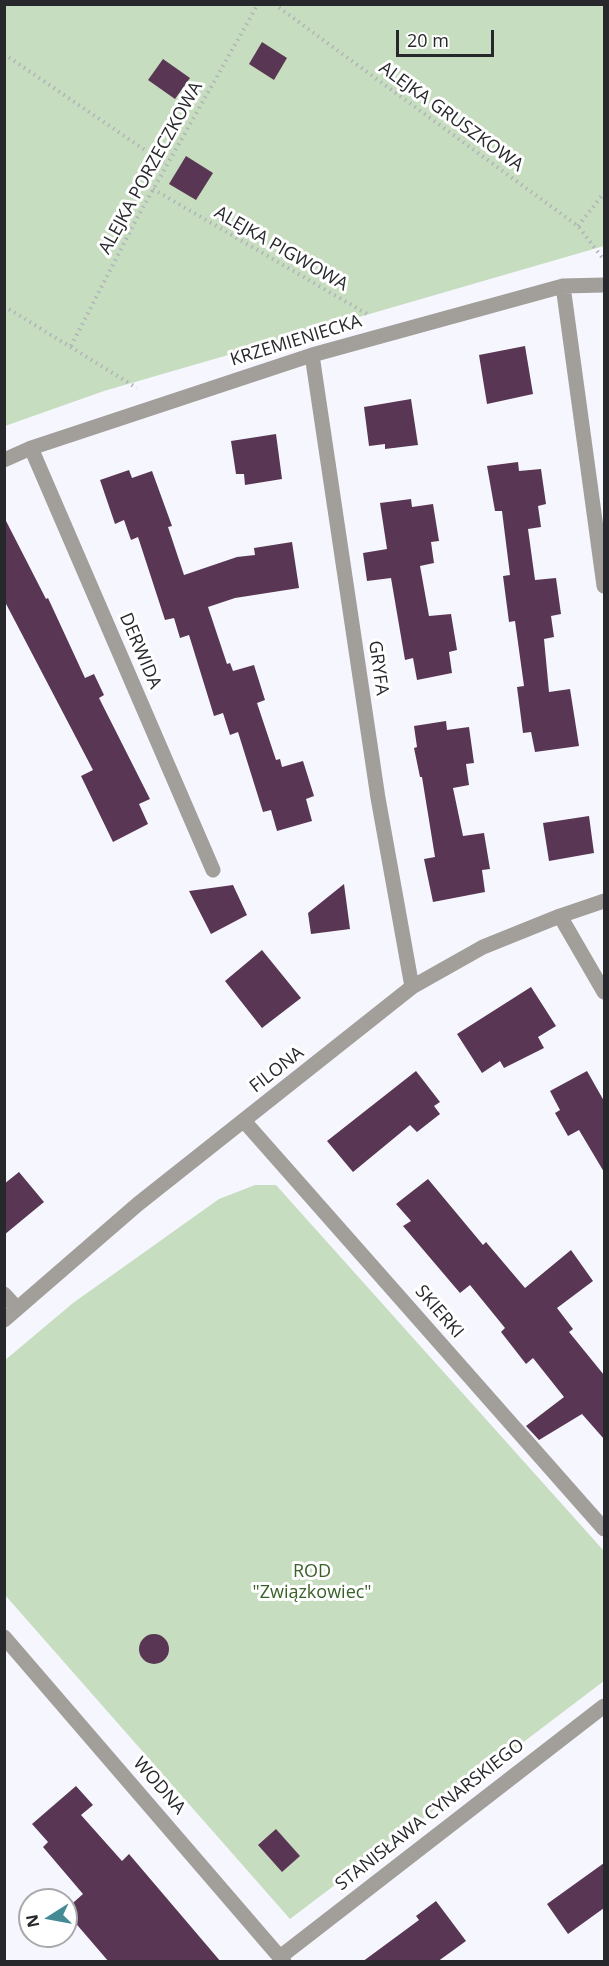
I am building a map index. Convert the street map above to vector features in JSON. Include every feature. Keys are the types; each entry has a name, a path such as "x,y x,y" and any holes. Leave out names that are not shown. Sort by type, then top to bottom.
{"street":[{"name":"KRZEMIENIECKA","path":"4,460 31,448 312,355 563,286 604,285"},
{"path":"563,286 604,586"},
{"name":"GRYFA","path":"312,355 378,798 412,987"},
{"name":"DERWIDA","path":"31,448 213,870"},
{"name":"FILONA","path":"4,1320 138,1204 412,987 483,947 604,901"},
{"path":"560,916 604,992"},
{"name":"SKIERKI","path":"244,1121 604,1529"},
{"path":"4,1294 17,1308"},
{"name":"WODNA","path":"4,1637 282,1959"},
{"name":"STANISŁAWA CYNARSKIEGO","path":"282,1959 604,1706"}],"path":[{"name":"ALEJKA PORZECZKOWA","path":"71,346 153,189 258,4"},
{"name":"ALEJKA GRUSZKOWA","path":"274,4 578,226 604,260"},
{"path":"4,54 167,165"},
{"name":"ALEJKA PIGWOWA","path":"153,189 396,332"},
{"path":"578,226 604,193"},
{"path":"4,306 163,405"}],"green space":[{"path":"4,5 604,5 604,246 104,391 5,426"},
{"name":"ROD \"Związkowiec\"","path":"255,1185 276,1185 604,1551 604,1681 290,1919 5,1595 4,1361 73,1303 219,1199"}],"building":[{"path":"262,42 287,58 274,80 249,64"},
{"path":"163,59 190,78 175,99 148,80"},
{"path":"186,156 213,173 196,200 169,184"},
{"path":"525,346 533,394 487,404 479,355"},
{"path":"411,399 418,445 385,449 385,444 369,446 364,407"},
{"path":"276,434 282,479 245,485 244,474 236,474 231,441"},
{"path":"518,462 519,471 541,469 546,504 538,506 541,527 528,529 535,580 556,578 561,614 551,616 554,637 544,639 549,692 570,689 579,746 535,752 531,732 523,733 517,687 524,686 515,621 509,622 503,576 510,575 502,511 495,511 487,466"},
{"path":"129,470 132,478 152,471 172,526 168,527 184,575 237,557 255,555 254,548 292,542 299,588 235,598 208,607 227,664 230,663 233,671 254,665 265,700 257,703 276,760 280,759 282,767 303,761 314,796 306,799 312,821 277,831 271,810 263,812 238,732 230,735 223,713 214,716 189,635 180,638 174,618 165,620 138,537 131,540 124,520 115,524 100,480"},
{"path":"411,499 412,507 433,504 439,541 431,542 434,563 420,566 429,616 451,614 457,650 449,652 452,673 417,680 413,658 405,660 391,578 367,581 363,553 387,549 380,503"},
{"path":"4,517 46,599 48,598 85,678 94,674 104,695 99,698 150,799 139,804 148,824 113,842 81,776 93,770 4,600"},
{"path":"446,721 447,730 469,727 474,763 466,764 469,785 453,788 463,836 484,833 490,869 482,870 485,892 433,902 424,859 435,857 422,777 420,777 414,748 417,747 414,726"},
{"path":"589,816 594,853 549,861 543,823"},
{"path":"344,884 350,929 311,934 308,913"},
{"path":"233,885 247,915 211,934 189,891"},
{"path":"262,950 301,998 262,1028 225,981"},
{"path":"531,987 556,1026 538,1037 544,1048 504,1068 500,1061 482,1073 457,1034"},
{"path":"416,1071 440,1102 434,1106 440,1114 417,1132 410,1125 353,1172 327,1141"},
{"path":"587,1071 604,1101 604,1172 579,1130 568,1136 555,1113 560,1110 550,1091"},
{"path":"19,1172 44,1202 4,1235 4,1184"},
{"path":"428,1179 483,1245 486,1242 525,1288 571,1250 593,1281 557,1308 573,1329 569,1332 604,1375 604,1439 582,1414 539,1440 526,1426 564,1397 533,1358 526,1364 501,1332 505,1328 470,1285 460,1293 403,1226 411,1221 396,1204"},
{"path":"154,1634 165,1638 169,1649 165,1660 154,1664 143,1660 139,1649 143,1638"},
{"path":"76,1786 93,1805 81,1815 122,1861 129,1854 221,1962 109,1962 78,1926 78,1898 83,1894 43,1847 48,1842 32,1824"},
{"path":"276,1829 300,1856 282,1872 258,1845"},
{"path":"604,1863 604,1908 568,1934 547,1904"},
{"path":"436,1901 466,1941 437,1962 362,1962 419,1920 416,1916"}]}
